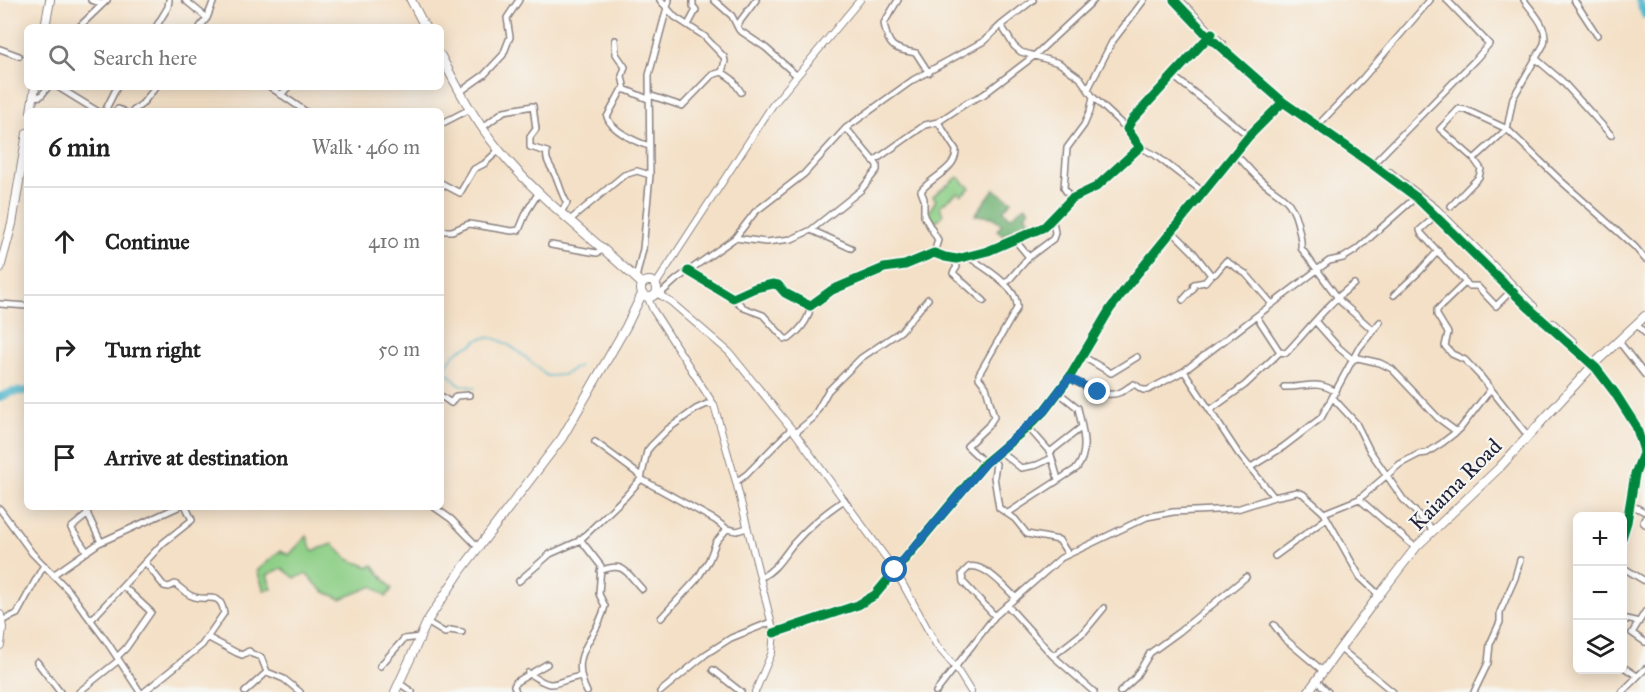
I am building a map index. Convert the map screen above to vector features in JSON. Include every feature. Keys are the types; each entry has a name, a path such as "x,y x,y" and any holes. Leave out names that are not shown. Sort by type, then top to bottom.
{"highway":[{"name":"Kaiama Road","path":"1314,692 1388,588 1425,544 1505,466 1596,365 1643,324"},
{"name":"Kaiama Road","path":"1308,692 1416,548 1487,479 1596,365 1643,324"}],"main road":[{"path":"46,24 50,0"},
{"path":"414,1 425,24"},
{"path":"444,62 470,109 499,150 539,192 636,278 642,284 646,297"},
{"path":"31,108 34,90"},
{"path":"0,268 12,224 24,151"},
{"path":"395,692 428,622 479,548 562,438 633,315 646,297 658,294 656,284 650,281 642,284"},
{"path":"0,645 1,618"}],"street":[{"path":"91,0 105,2"},
{"path":"158,24 168,7 169,0"},
{"path":"185,0 207,18"},
{"path":"203,24 214,0"},
{"path":"460,92 484,75 503,54 510,38 507,18 519,0"},
{"path":"660,0 668,3 675,17 704,36 724,57 722,72"},
{"path":"688,25 696,10 693,0"},
{"path":"714,0 732,16 739,30 766,48 796,75"},
{"path":"738,24 756,0"},
{"path":"656,284 772,106 860,0"},
{"path":"898,0 885,18 884,26 887,34 895,48 904,52 916,53 929,73"},
{"path":"971,692 956,668 937,646 895,570 793,431 729,352 671,302 658,294 735,238 755,212 804,174 846,129 913,80 984,41 1033,0"},
{"path":"874,161 925,125 938,122 983,94 1034,56 1094,0"},
{"path":"1088,89 1112,42 1144,0"},
{"path":"1174,0 1283,102 1416,197 1511,291 1596,365"},
{"path":"1180,0 1211,35 1260,77 1437,209 1531,304 1596,365 1636,426 1645,451 1635,474 1627,522"},
{"path":"1320,123 1363,78 1430,0"},
{"path":"1375,162 1488,46 1487,41 1447,0"},
{"path":"1474,159 1507,129 1513,98 1544,44 1546,37 1544,28 1524,0"},
{"path":"1574,0 1597,35"},
{"path":"82,24 105,2"},
{"path":"636,278 643,249 650,175 649,97 652,61 668,3"},
{"path":"1001,25 1014,46 1021,52 1059,63 1080,78 1093,97 1127,129 1140,147 1155,155 1202,191"},
{"path":"1127,129 1140,111 1211,35"},
{"path":"615,40 616,54 625,67 622,76 626,90"},
{"path":"0,49 19,56"},
{"path":"1535,58 1562,81 1611,135"},
{"path":"650,146 634,141 608,121 607,117 621,91 626,90 682,106 712,75 722,72"},
{"path":"722,72 732,79 741,92"},
{"path":"1173,76 1249,136"},
{"path":"33,97 41,96 46,90"},
{"path":"63,90 93,108"},
{"path":"106,108 116,90"},
{"path":"136,108 154,90"},
{"path":"274,90 300,108"},
{"path":"281,95 285,90"},
{"path":"1071,199 1064,188 1067,148 1084,125 1093,97"},
{"path":"774,633 865,602 874,595 986,463 1028,427 1059,393 1110,309 1202,191 1249,136 1283,102"},
{"path":"482,128 504,111 533,106 536,129 530,137 530,147 547,152 546,159 567,203 561,212"},
{"path":"444,122 470,109"},
{"path":"1451,206 1479,177 1481,169 1474,159 1440,129 1459,109 1507,129 1635,247 1645,259"},
{"path":"934,253 938,240 924,216 924,199 921,191 951,164 956,154 956,150 938,122"},
{"path":"735,238 766,242 792,239 811,230 844,206 870,181 877,170 874,161 846,129"},
{"path":"810,306 832,290 884,268 905,265 934,253 953,258 967,256 1044,227 1071,199 1096,187 1140,147"},
{"path":"444,185 460,193 474,169 499,150"},
{"path":"1234,154 1255,176 1289,204 1297,219 1302,241 1301,248 1350,311 1373,330"},
{"path":"570,220 624,175 637,171 650,175"},
{"path":"444,231 452,231 466,224 519,230 539,192"},
{"path":"1069,378 1098,392 1110,395 1122,392 1134,384 1143,390 1148,390 1184,371 1329,261 1343,258 1356,250 1416,197"},
{"path":"1436,216 1420,230 1469,286 1477,286 1496,306 1511,291"},
{"path":"1004,283 1029,257 1055,236 1053,220"},
{"path":"811,230 851,248"},
{"path":"1172,231 1211,275"},
{"path":"1014,239 1029,257"},
{"path":"551,245 597,253 604,249"},
{"path":"1394,295 1438,251"},
{"path":"967,256 1004,283 1018,302 1017,308 979,374 979,378 986,387 994,417 967,446 986,463"},
{"path":"953,258 957,267 952,273 984,300"},
{"path":"1183,300 1193,289 1194,284 1205,282 1226,261 1246,274 1272,304"},
{"path":"688,271 733,298 744,309 762,314 785,339 789,339 801,327 810,313 810,306"},
{"path":"1466,282 1436,313 1448,333 1444,346 1448,352 1465,360 1482,378 1528,436"},
{"path":"733,298 755,288 773,284 810,306"},
{"path":"1257,317 1280,352 1286,353 1338,297 1354,284"},
{"path":"646,297 714,405 736,482 774,633 772,652 755,692"},
{"path":"736,482 793,431 813,418 828,391 861,358 901,331 927,299"},
{"path":"0,304 24,306"},
{"path":"1315,321 1353,360"},
{"path":"1251,467 1283,447 1321,418 1359,348 1380,322"},
{"path":"1620,343 1645,375"},
{"path":"1210,410 1245,385 1280,352"},
{"path":"1082,357 1111,373 1137,357"},
{"path":"1353,360 1358,358 1380,363 1392,369 1438,418 1457,432"},
{"path":"1184,371 1238,453 1274,497"},
{"path":"1284,387 1300,388 1317,383 1334,395 1356,423 1370,452 1402,499 1433,530"},
{"path":"1275,556 1325,516 1359,499 1400,464 1419,454 1427,453 1457,432 1490,390"},
{"path":"1008,513 1077,468 1083,460 1082,427 1078,408 1059,393"},
{"path":"444,398 451,403 456,396 469,395"},
{"path":"519,581 550,554 580,539 625,497 641,478 647,452 668,429 696,409 707,404 714,405"},
{"path":"1028,427 1051,455 1058,479"},
{"path":"1000,451 1021,468 1037,465 1082,427"},
{"path":"595,442 641,478 727,529 737,531 747,528"},
{"path":"992,458 996,464 994,477 999,508 1008,513 1027,534 1059,540 1068,554"},
{"path":"936,692 995,616 1060,558 1147,517 1173,512 1237,509 1274,497 1297,492 1303,494 1325,516 1360,577 1379,595"},
{"path":"1359,499 1416,548"},
{"path":"760,578 779,564 793,544 816,521 844,500"},
{"path":"1631,505 1645,512"},
{"path":"0,509 32,552 69,591 142,692 202,645 223,616 224,609 221,602 211,598 193,597 175,584 166,587 145,562"},
{"path":"86,510 102,542"},
{"path":"53,574 102,542 171,510"},
{"path":"91,620 163,543 192,520 187,510"},
{"path":"438,510 452,519 479,548"},
{"path":"87,552 71,528 88,514"},
{"path":"1645,518 1643,522 1645,524"},
{"path":"660,618 697,579 709,560 716,542 727,529"},
{"path":"580,539 599,562 599,594 605,606 596,630 585,644 581,655 581,676 587,692"},
{"path":"1474,689 1488,663 1490,644 1500,622 1500,612 1520,560"},
{"path":"1,618 17,614 44,565"},
{"path":"600,571 614,566 619,567 642,589"},
{"path":"995,616 963,582 962,574 969,567 978,566 993,576 1016,598"},
{"path":"1627,570 1645,581"},
{"path":"1120,692 1135,678 1150,653 1246,577"},
{"path":"79,692 118,658 151,612 124,587"},
{"path":"1007,605 1053,656 1094,692"},
{"path":"1053,656 1085,631 1104,608"},
{"path":"1645,612 1632,634 1645,642"},
{"path":"1627,619 1639,622"},
{"path":"428,622 445,633 450,630 462,632"},
{"path":"660,692 706,654 731,638 771,622"},
{"path":"1274,625 1285,639 1323,671"},
{"path":"380,666 404,639 420,637"},
{"path":"207,638 242,655 249,651 261,657 267,672 284,679 300,692"},
{"path":"1343,651 1393,692"},
{"path":"37,662 60,692"},
{"path":"516,692 515,683 528,673 547,664"},
{"path":"1627,669 1637,676"},
{"path":"1622,692 1645,669"},
{"path":"713,670 741,692"},
{"path":"245,692 267,672"},
{"path":"528,673 546,690 551,690 572,678 581,676"},
{"path":"399,683 412,692"},
{"path":"1320,684 1328,692"}],"green space":[{"path":"958,177 970,188 961,195 958,192 940,206 943,215 935,222 927,215 936,200 933,196"},
{"path":"994,189 1012,201 1003,210 1010,217 1026,206 1029,209 1025,215 1033,225 1002,235 997,230 1002,225 993,217 975,215"},
{"path":"307,536 312,551 333,544 348,559 369,567 373,565 392,589 386,597 373,586 341,599 323,591 306,574 295,578 282,568 267,575 272,589 264,590 257,571 280,551 289,555"}],"waterway":[{"path":"1639,0 1645,15"},
{"path":"445,370 455,354 479,339 488,337 506,343 548,376 563,375 579,366"},
{"path":"444,370 458,384 475,388"},
{"path":"0,397 12,392 24,391"}],"cycle path":[{"path":"1174,0 1209,37 1283,102 1416,197 1529,308 1596,368 1636,426 1644,451 1635,474 1627,522"},
{"path":"688,271 733,298 755,288 773,284 810,306 832,290 884,268 905,265 934,253 957,259 988,251 1044,227 1071,199 1096,187 1140,147 1127,129 1132,120 1212,33"},
{"path":"774,633 858,605 875,595 985,463 1044,411 1069,378 1110,309 1133,279 1249,136 1283,102"}],"route":[{"path":"895,570 986,463 1044,411 1069,378 1098,392"}]}
